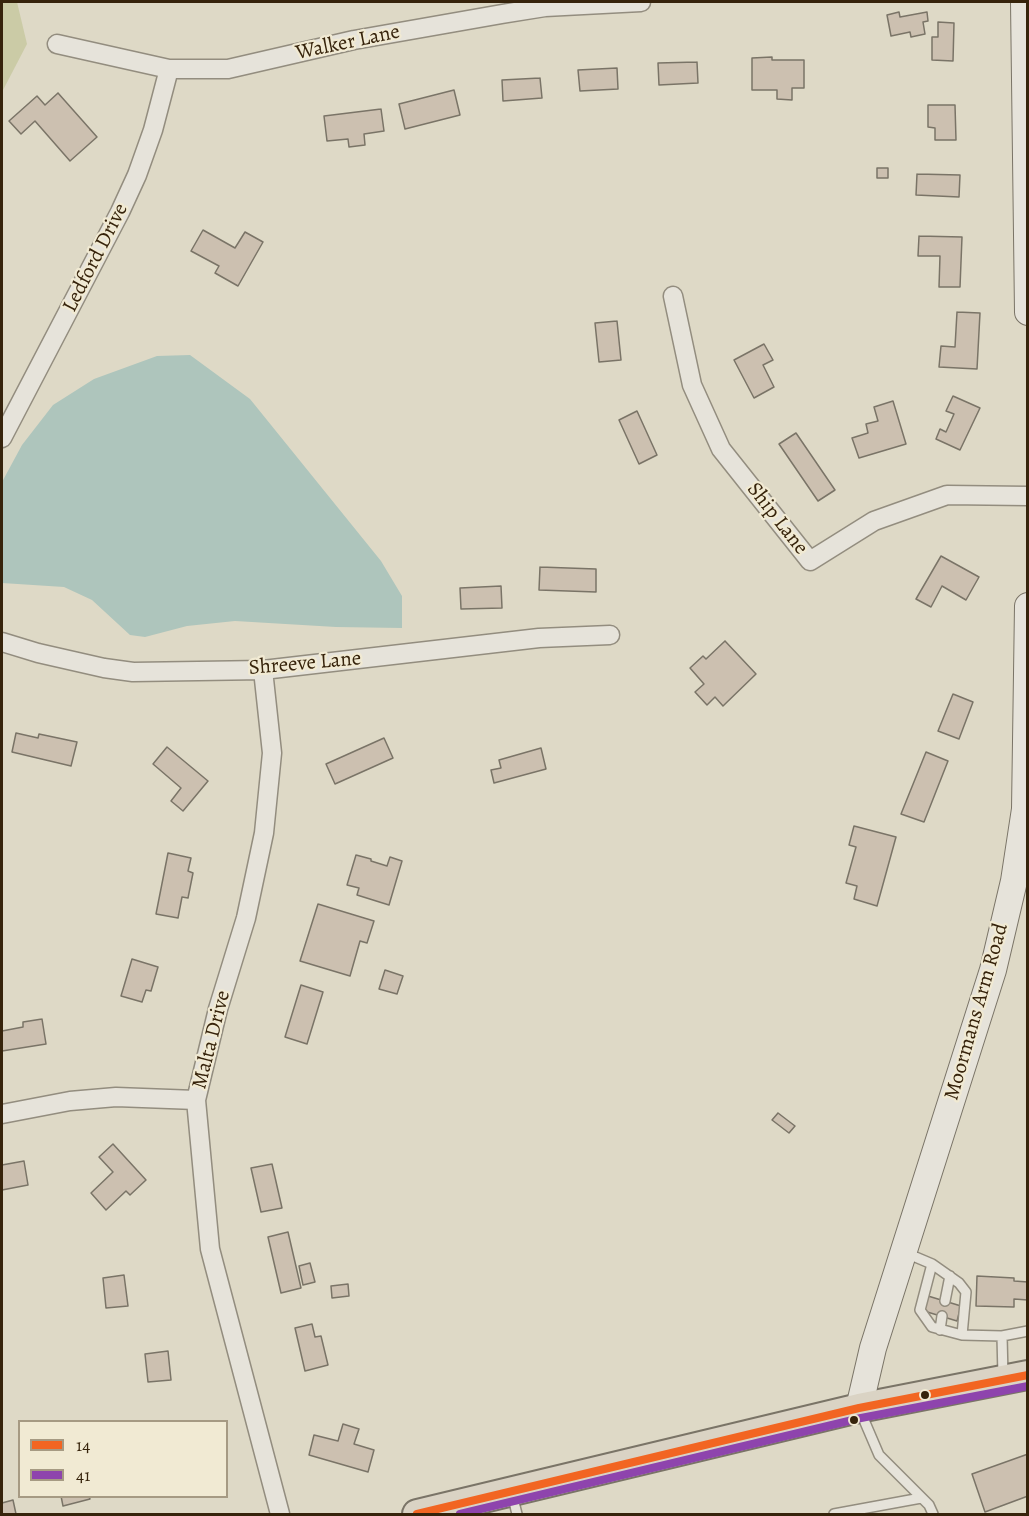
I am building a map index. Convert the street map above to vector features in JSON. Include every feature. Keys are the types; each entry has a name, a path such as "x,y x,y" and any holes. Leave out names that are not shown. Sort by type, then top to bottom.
{"main road":[{"path":"417,1515 514,1503 859,1408 1015,1377"}],"street":[{"name":"Walker Lane","path":"57,44 169,69 228,69 354,40 545,7 640,2"},
{"path":"1024,2 1028,312"},
{"name":"Ledford Drive","path":"2,438 120,213 153,130 169,69"},
{"name":"Ship Lane","path":"673,296 692,385 721,448 810,561 874,521 947,495 1028,496"},
{"name":"Moormans Arm Road","path":"859,1408 873,1348 993,970 1014,880 1025,809 1028,606"},
{"name":"Shreeve Lane","path":"2,642 60,658 133,672 263,670 539,639 610,635"},
{"name":"Malta Drive","path":"263,670 272,753 264,833 246,918 218,1009 196,1100 210,1249 280,1515"},
{"path":"2,1114 70,1101 116,1097 196,1100"}],"lane":[{"path":"903,1252 932,1264 959,1282 966,1292 962,1335"},
{"path":"932,1264 920,1310 932,1327 962,1335 1002,1336 1028,1331"},
{"path":"945,1301 950,1276"},
{"path":"940,1330 942,1316"},
{"path":"1002,1336 1015,1377"},
{"path":"859,1408 879,1455 929,1505 933,1515"},
{"path":"834,1515 921,1498"}],"green space":[{"path":"2,2 17,2 27,44 2,92"}],"shaded area":[{"path":"190,355 250,399 381,561 402,596 402,628 235,621 187,626 145,637 130,635 92,600 64,587 2,583 2,482 22,445 53,405 94,379 157,356"}],"building":[{"path":"899,12 900,17 927,12 928,21 923,22 925,34 911,37 910,32 891,36 887,15"},
{"path":"938,22 954,23 953,61 932,60 932,37 938,37"},
{"path":"772,57 772,60 804,60 804,88 792,88 792,100 777,99 777,90 752,90 752,58"},
{"path":"697,62 698,83 659,85 658,63"},
{"path":"617,68 618,89 580,91 578,70"},
{"path":"540,78 542,98 503,101 502,80"},
{"path":"454,90 460,115 405,129 399,104"},
{"path":"58,93 97,137 70,161 35,121 21,134 9,121 37,96 45,105"},
{"path":"928,105 955,105 956,140 935,140 935,128 928,127"},
{"path":"381,109 384,131 364,134 365,145 349,147 348,139 327,141 324,116"},
{"path":"877,168 888,168 888,178 877,178"},
{"path":"917,174 960,175 959,197 916,195"},
{"path":"203,230 235,248 245,232 263,242 238,286 215,273 219,266 191,251"},
{"path":"919,236 962,237 960,287 939,287 940,256 918,256"},
{"path":"957,312 980,313 977,369 939,367 941,346 955,347"},
{"path":"617,321 621,360 599,362 595,323"},
{"path":"764,344 773,360 763,365 774,387 754,398 734,360"},
{"path":"953,396 980,408 960,450 936,439 940,429 946,432 954,414 946,411"},
{"path":"893,401 906,444 859,458 852,438 868,433 866,424 878,421 874,407"},
{"path":"637,411 657,455 639,464 619,420"},
{"path":"796,433 835,490 818,501 779,444"},
{"path":"941,556 979,577 966,600 942,586 931,607 916,599"},
{"path":"540,567 596,569 596,592 539,590"},
{"path":"501,586 502,608 461,609 460,588"},
{"path":"725,641 756,674 723,706 715,697 707,705 695,692 704,684 690,668 703,656 706,659"},
{"path":"953,694 973,702 959,739 938,731"},
{"path":"16,733 38,738 39,734 77,742 71,766 12,752"},
{"path":"384,738 393,758 335,784 326,764"},
{"path":"167,747 208,781 183,811 171,801 181,788 153,764"},
{"path":"541,748 546,769 494,783 491,770 501,768 499,760"},
{"path":"926,752 948,761 924,822 901,814"},
{"path":"854,826 896,837 877,906 854,899 857,886 846,883 856,847 849,845"},
{"path":"168,853 191,858 188,871 193,873 188,898 182,897 178,918 156,914"},
{"path":"356,855 387,866 390,857 402,861 389,905 357,895 359,888 347,885"},
{"path":"318,904 374,921 367,943 360,941 350,976 300,961"},
{"path":"132,959 158,967 151,991 146,990 142,1002 121,996"},
{"path":"385,970 403,976 397,994 379,989"},
{"path":"301,985 323,992 307,1044 285,1037"},
{"path":"42,1019 46,1044 2,1051 2,1031 23,1027 23,1022"},
{"path":"778,1113 795,1126 789,1133 772,1120"},
{"path":"113,1144 146,1180 130,1195 126,1191 106,1210 91,1193 113,1172 99,1157"},
{"path":"24,1161 28,1185 2,1190 2,1165"},
{"path":"272,1164 282,1208 261,1212 251,1168"},
{"path":"288,1232 301,1288 281,1293 268,1237"},
{"path":"310,1263 315,1282 303,1285 299,1266"},
{"path":"124,1275 128,1306 106,1308 103,1278"},
{"path":"977,1276 1014,1278 1014,1281 1028,1282 1028,1300 1014,1299 1014,1307 976,1306"},
{"path":"348,1284 349,1296 332,1298 331,1286"},
{"path":"928,1296 961,1306 957,1321 924,1311"},
{"path":"312,1324 315,1337 321,1336 328,1365 305,1371 295,1328"},
{"path":"168,1351 171,1380 148,1382 145,1354"},
{"path":"343,1424 359,1429 354,1444 374,1450 368,1472 309,1455 314,1435 338,1441"},
{"path":"1028,1454 1028,1496 985,1512 972,1474"},
{"path":"61,1498 90,1499 63,1506"},
{"path":"13,1500 16,1514 2,1514 2,1503"}],"transit line":[{"name":"14","path":"417,1514 859,1408 1028,1375"},
{"name":"41","path":"460,1514 861,1418 1028,1386"}]}
